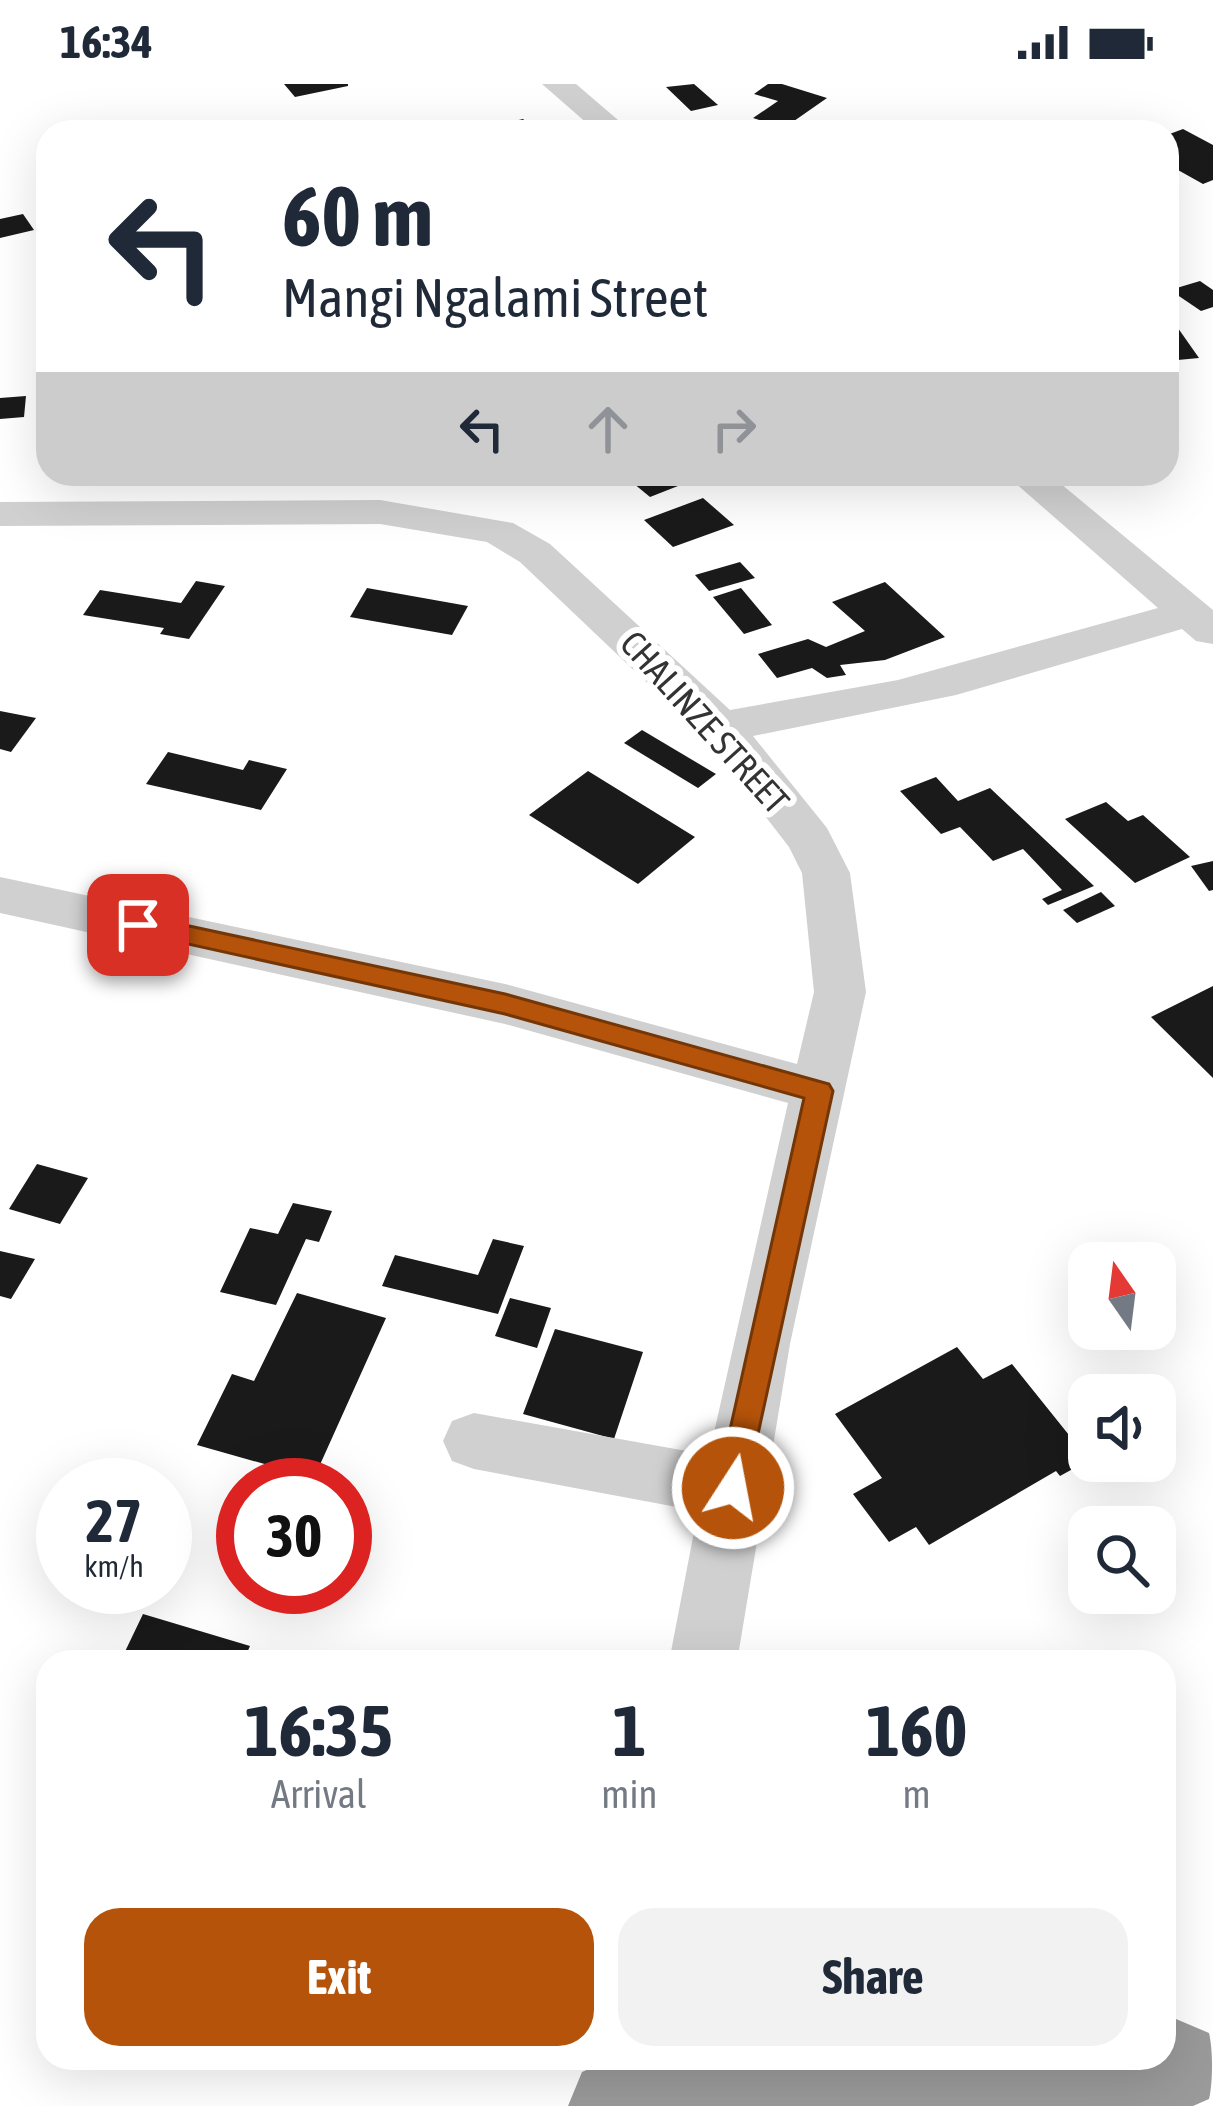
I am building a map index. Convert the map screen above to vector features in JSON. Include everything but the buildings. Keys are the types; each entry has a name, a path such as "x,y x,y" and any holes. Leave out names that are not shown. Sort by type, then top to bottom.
{"highway":[{"path":"643,2084 748,2085 892,2104 1052,2077 1178,2070"}],"street":[{"path":"557,84 601,120"},
{"path":"1039,486 1201,623"},
{"name":"CHALINZE STREET","path":"0,514 380,512 499,532 535,553 719,726 810,840 826,873 840,992 733,1488 705,1650"},
{"path":"719,726 812,716 1201,623"},
{"path":"0,895 505,1004 819,1091"},
{"path":"475,1441 733,1488"}],"route":[{"path":"138,925 505,1004 819,1091 760,1344 733,1488"}]}
